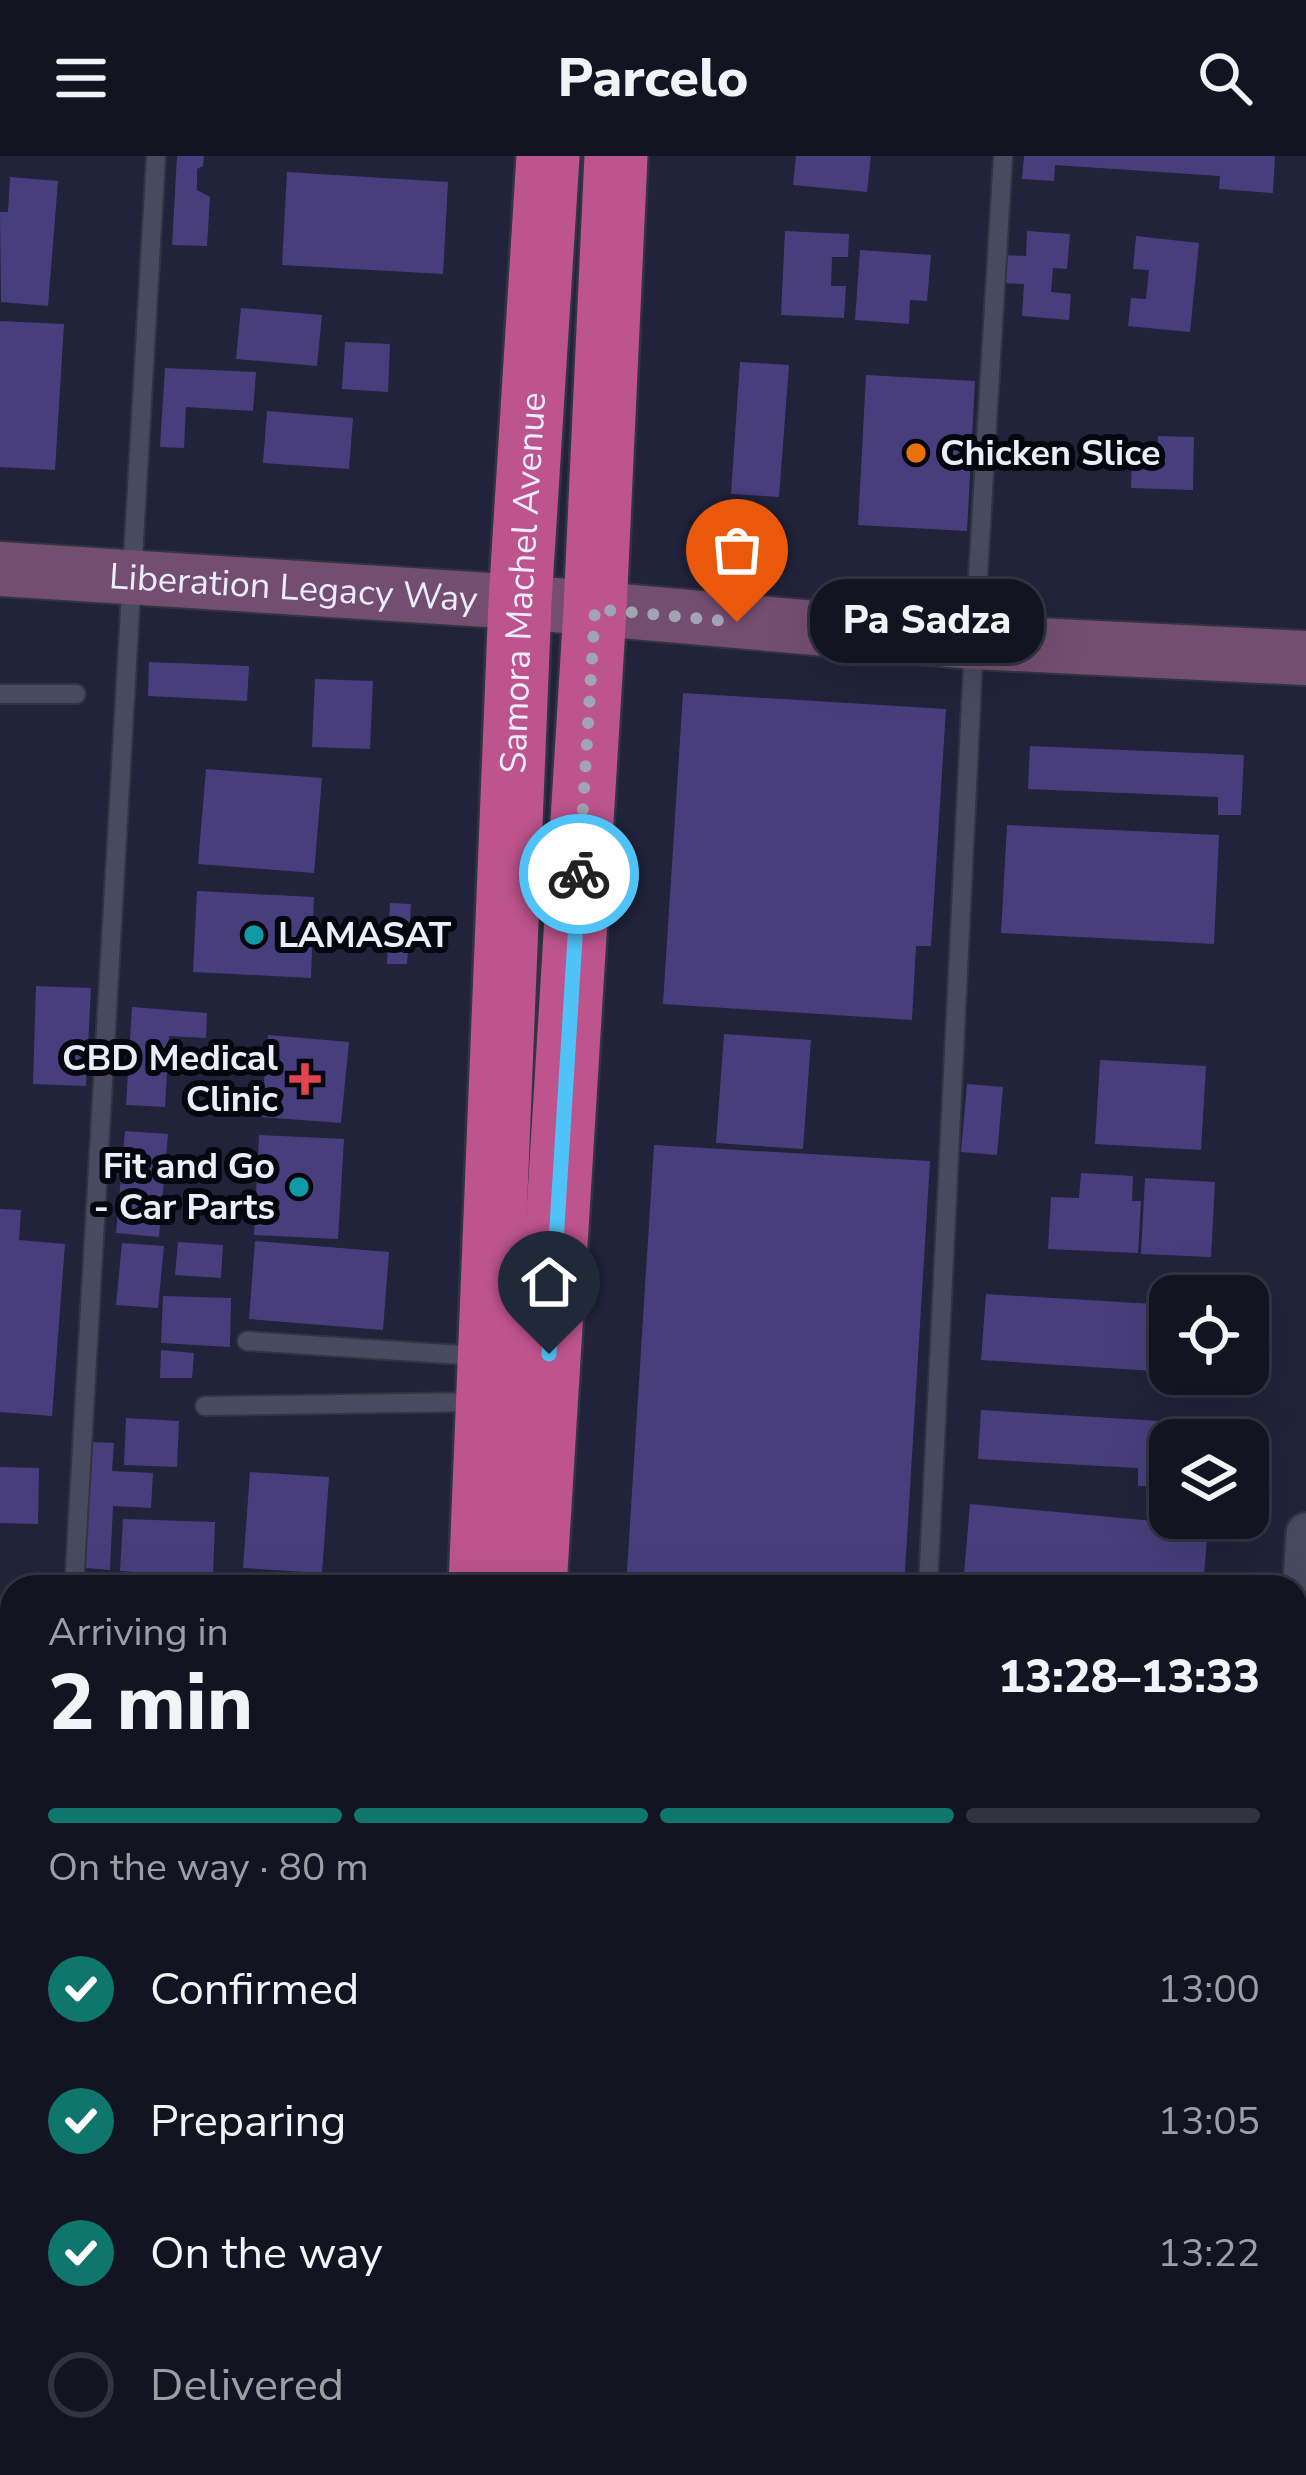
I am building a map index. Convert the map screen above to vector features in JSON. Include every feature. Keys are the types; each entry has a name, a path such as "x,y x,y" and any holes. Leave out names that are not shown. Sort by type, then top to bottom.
{"highway":[{"name":"Samora Machel Avenue","path":"480,1575 520,602 548,156"},
{"name":"Samora Machel Avenue","path":"536,1575 595,609 616,156"}],"main road":[{"name":"Liberation Legacy Way","path":"0,569 520,602 974,642 1306,658"}],"street":[{"path":"1304,1575 1306,1533"}],"lane":[{"path":"75,1575 156,156"},
{"path":"929,1575 1003,156"},
{"path":"0,694 76,694"},
{"path":"247,1341 488,1379"},
{"path":"205,1406 488,1379"}],"shaded area":[{"path":"0,156 1306,156 1306,1575 0,1575"}],"building":[{"path":"177,156 204,156 203,166 197,169 197,190 210,197 207,246 172,245"},
{"path":"796,156 871,156 867,192 793,185"},
{"path":"1024,156 1275,156 1273,193 1219,189 1220,176 1055,165 1054,181 1022,179"},
{"path":"287,172 448,182 443,274 282,265"},
{"path":"10,177 58,181 48,306 1,302 0,212 8,212"},
{"path":"785,231 849,234 848,257 832,257 831,286 846,286 844,318 781,315"},
{"path":"1027,231 1070,234 1067,269 1053,268 1051,292 1071,294 1069,320 1022,316 1024,284 1002,283 1004,255 1026,256"},
{"path":"1136,236 1199,243 1190,332 1128,326 1131,298 1146,299 1149,270 1133,269"},
{"path":"860,250 931,255 927,301 910,300 909,324 855,320"},
{"path":"241,308 322,315 317,366 236,359"},
{"path":"0,321 64,324 55,470 0,467"},
{"path":"345,342 390,344 388,392 342,389"},
{"path":"740,362 789,365 779,497 731,494"},
{"path":"165,368 256,372 253,411 186,407 184,448 160,447"},
{"name":"Chicken Slice","path":"866,375 975,381 967,531 858,525"},
{"path":"267,411 353,418 349,469 263,463"},
{"path":"1158,436 1194,437 1193,490 1131,488 1132,457 1158,458"},
{"path":"149,662 249,666 247,701 148,696"},
{"path":"315,679 373,681 370,749 312,747"},
{"path":"683,693 946,709 931,946 916,946 912,1020 663,1004"},
{"path":"1030,746 1244,755 1241,815 1218,815 1218,797 1028,789"},
{"path":"206,769 322,778 314,873 198,864"},
{"path":"1007,825 1219,835 1214,944 1001,933"},
{"name":"LAMASAT","path":"197,891 314,897 311,978 193,972"},
{"path":"390,903 411,904 407,964 387,964"},
{"path":"36,986 91,988 86,1086 33,1084"},
{"path":"132,1007 207,1013 206,1038 169,1036 165,1107 126,1105"},
{"path":"724,1034 811,1040 803,1149 716,1143"},
{"name":"CBD Medical Clinic","path":"268,1035 349,1042 341,1123 261,1117"},
{"path":"1100,1060 1206,1066 1201,1150 1095,1144"},
{"path":"967,1084 1003,1087 997,1155 961,1152"},
{"path":"125,1131 168,1134 159,1237 116,1233"},
{"name":"Fit and Go - Car Parts","path":"259,1135 344,1139 338,1239 254,1235"},
{"path":"654,1145 930,1161 905,1575 627,1575"},
{"path":"1081,1173 1133,1176 1132,1201 1141,1201 1138,1253 1048,1249 1051,1197 1079,1198"},
{"path":"1145,1178 1215,1182 1211,1257 1141,1254"},
{"path":"0,1209 21,1210 19,1240 65,1244 52,1416 0,1412"},
{"path":"255,1241 389,1252 383,1330 249,1319"},
{"path":"178,1242 223,1245 221,1278 175,1275"},
{"path":"122,1243 164,1246 158,1308 116,1305"},
{"path":"986,1294 1149,1304 1149,1371 981,1360"},
{"path":"163,1296 231,1298 230,1347 161,1343"},
{"path":"161,1350 194,1353 192,1378 160,1378"},
{"path":"981,1410 1149,1420 1149,1487 1138,1486 1138,1468 978,1459"},
{"path":"126,1418 179,1421 177,1467 124,1465"},
{"path":"92,1442 114,1443 112,1471 153,1473 151,1508 113,1506 110,1570 85,1568"},
{"path":"0,1467 39,1468 38,1524 0,1523"},
{"path":"250,1472 329,1477 322,1573 243,1568"},
{"path":"970,1504 1149,1521 1149,1539 1207,1539 1204,1575 964,1574"},
{"path":"123,1519 215,1522 213,1575 120,1571"}],"way so far":[{"path":"579,874 595,609 737,622"}],"place":[{"name":"Chicken Slice","path":"916,453"},
{"name":"Pa Sadza","path":"737,622"},
{"name":"LAMASAT","path":"254,935"},
{"name":"CBD Medical Clinic","path":"305,1079"},
{"name":"Fit and Go - Car Parts","path":"299,1187"}],"route":[{"path":"549,1354 579,874"}]}
